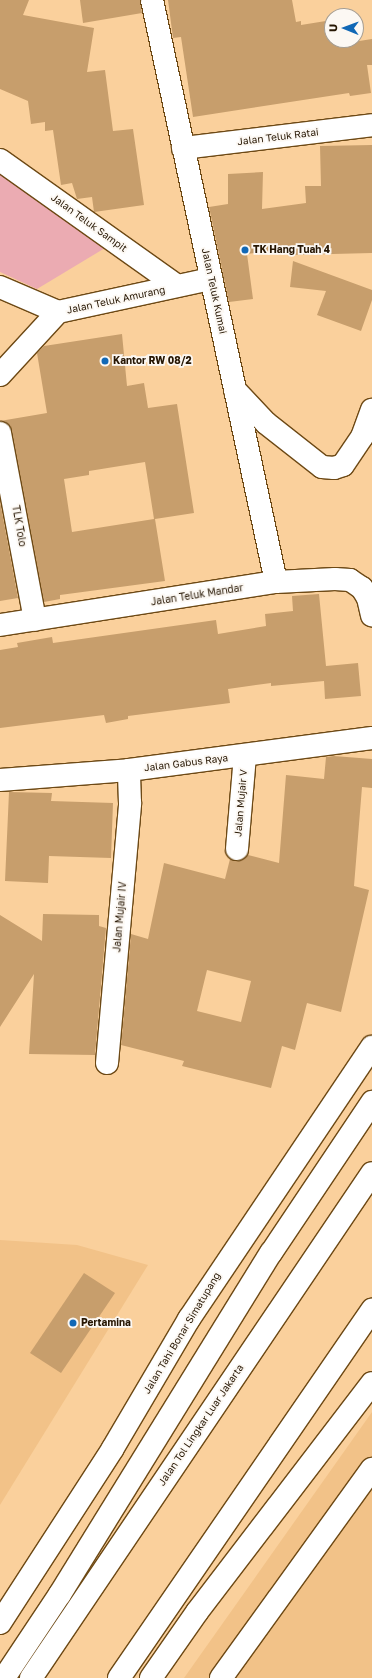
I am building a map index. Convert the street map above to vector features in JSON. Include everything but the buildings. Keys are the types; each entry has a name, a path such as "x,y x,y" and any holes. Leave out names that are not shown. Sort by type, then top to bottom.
{"main road":[{"name":"Jalan Teluk Kumai","path":"152,0 276,582"},
{"name":"Jalan Teluk Ratai","path":"183,148 372,125"},
{"name":"Jalan Teluk Sampit","path":"0,160 177,286"},
{"name":"Jalan Teluk Amurang","path":"0,375 58,312 211,279"},
{"path":"0,287 58,312"},
{"path":"235,390 266,423 322,467 334,468 343,465 362,437 372,410"},
{"name":"TLK Tolo","path":"0,433 36,620"},
{"name":"Jalan Teluk Mandar","path":"0,625 276,582 350,580 362,588 368,598 372,616"},
{"name":"Jalan Gabus Raya","path":"0,780 130,770 372,738"},
{"name":"Jalan Mujair V","path":"237,849 245,756"},
{"name":"Jalan Mujair IV","path":"107,1063 130,803 130,770"},
{"name":"Jalan Tahi Bonar Simatupang","path":"0,1623 86,1491 193,1312 372,1047"},
{"path":"4,1678 81,1561 271,1253 372,1102"},
{"name":"Jalan Tol Lingkar Luar Jakarta","path":"31,1678 372,1173"},
{"path":"119,1678 372,1310"},
{"path":"150,1678 197,1612 372,1383"},
{"path":"221,1678 372,1469"}],"shaded area":[{"path":"0,172 110,245 37,289 0,272"},
{"path":"0,1240 77,1245 148,1265 0,1505"},
{"path":"372,1412 372,1678 184,1678"}],"place":[{"name":"TK Hang Tuah 4","path":"245,250"},
{"name":"Kantor RW 08/2","path":"105,361"},
{"name":"Pertamina","path":"73,1323"}]}
